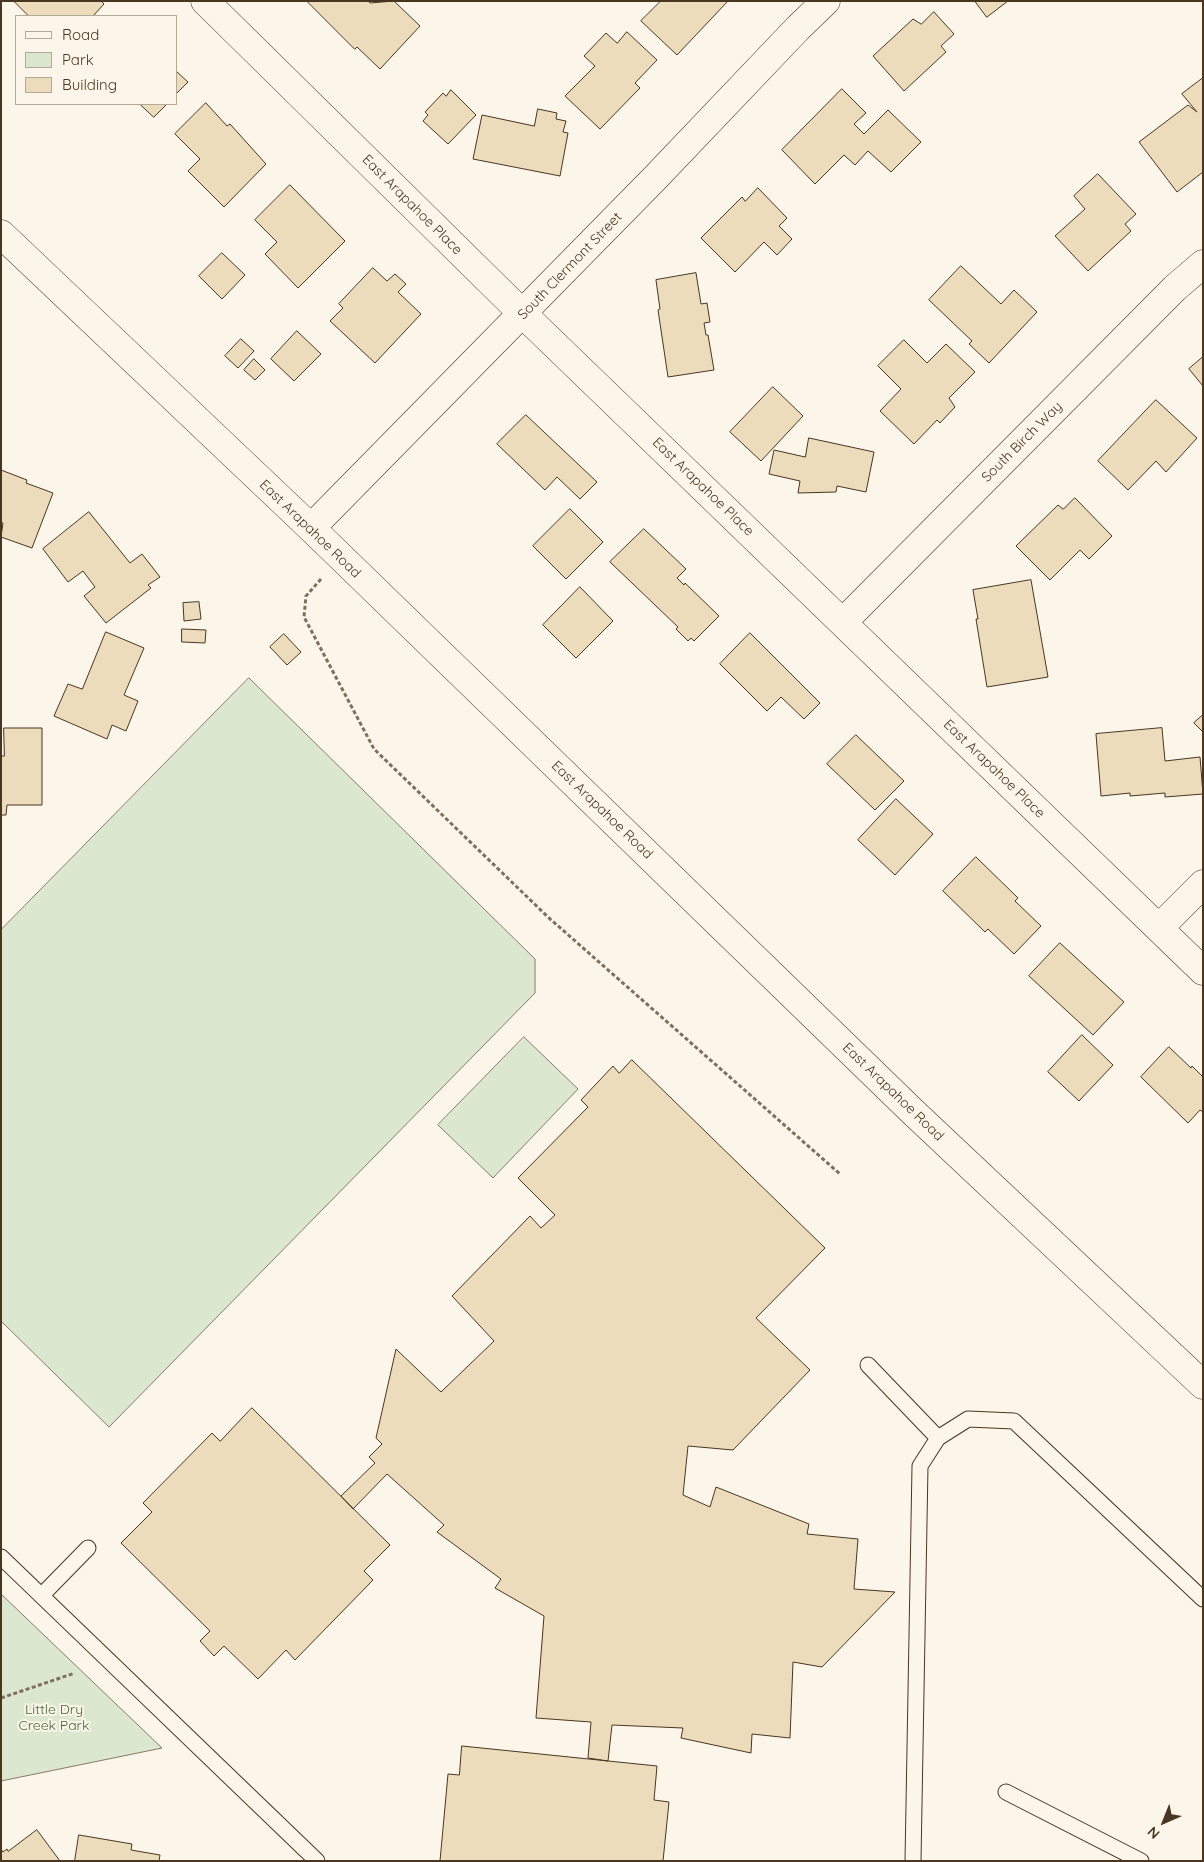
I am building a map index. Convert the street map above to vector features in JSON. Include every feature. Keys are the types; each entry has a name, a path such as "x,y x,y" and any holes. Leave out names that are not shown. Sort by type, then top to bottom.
{"street":[{"name":"South Clermont Street","path":"310,528 523,314 826,1"},
{"name":"East Arapahoe Place","path":"207,2 523,314 1203,971"},
{"name":"East Arapahoe Road","path":"1,234 310,528 906,1105 1203,1385"},
{"name":"South Birch Way","path":"843,622 1174,288 1203,264"},
{"path":"1159,928 1203,884"}],"lane":[{"path":"868,1366 938,1438"},
{"path":"913,1861 920,1466 938,1438 968,1419 1014,1421 1203,1599"},
{"path":"42,1595 88,1548"},
{"path":"1,1557 317,1861"},
{"path":"1006,1792 1141,1861"}],"path":[{"path":"340,557 306,596 304,617 374,749 549,918 840,1174"},
{"path":"1,1698 75,1673"}],"green space":[{"path":"249,678 535,959 535,993 109,1427 1,1321 1,930"},
{"path":"524,1037 578,1089 493,1178 438,1125"},
{"name":"Little Dry Creek Park","path":"1,1594 162,1748 1,1781"}],"building":[{"path":"14,1 101,1 104,4 94,15 28,15"},
{"path":"307,1 368,1 370,3 394,1 420,26 380,69 357,47 355,49"},
{"path":"661,1 728,1 677,55 641,21"},
{"path":"975,1 1008,1 987,17"},
{"path":"934,12 954,34 941,46 946,52 904,91 873,56 913,19 921,24"},
{"path":"627,32 657,60 635,83 640,88 600,129 565,96 595,66 584,56 606,33 617,43"},
{"path":"178,73 188,82 178,92"},
{"path":"1203,78 1203,172 1177,192 1139,142 1188,105 1197,112 1182,94"},
{"path":"842,89 866,113 854,124 864,134 888,110 921,142 891,172 868,151 855,165 844,155 815,184 782,150"},
{"path":"451,90 476,115 448,144 423,121 428,115 425,112 443,93 446,96"},
{"path":"206,103 227,126 230,124 266,164 224,207 188,171 200,159 175,134"},
{"path":"141,105 166,105 154,117"},
{"path":"538,109 557,113 556,119 566,121 563,132 568,133 560,176 473,159 482,115 534,126"},
{"path":"1098,174 1136,214 1125,224 1131,231 1088,271 1055,236 1085,209 1074,196"},
{"path":"290,185 345,241 298,288 265,254 277,242 255,220"},
{"path":"758,188 787,218 779,226 792,239 777,255 764,242 735,272 701,238 742,197 745,201"},
{"path":"222,253 245,275 222,299 199,276"},
{"path":"961,266 1001,304 1014,290 1037,312 989,363 969,344 972,341 929,300"},
{"path":"373,268 387,281 395,274 406,284 398,292 421,314 375,363 330,321 343,308 339,304"},
{"path":"696,273 701,304 707,303 710,322 704,323 714,370 668,377 658,310 660,309 656,280"},
{"path":"297,331 321,354 294,381 271,359"},
{"path":"241,339 254,351 238,368 225,356"},
{"path":"904,340 927,363 946,344 975,372 949,398 955,407 940,423 937,420 914,444 880,411 901,389 878,366"},
{"path":"1203,357 1203,386 1189,369"},
{"path":"254,359 265,370 255,380 244,370"},
{"path":"773,387 803,416 761,461 730,432"},
{"path":"1156,400 1197,438 1166,472 1156,461 1128,490 1098,461"},
{"path":"526,415 597,482 580,499 557,477 545,490 497,444"},
{"path":"809,438 874,452 866,492 837,486 836,492 798,493 800,481 769,474 774,450 805,457"},
{"path":"1,470 27,480 26,483 53,493 32,548 1,537 3,523 1,522"},
{"path":"1075,498 1112,536 1089,559 1080,550 1050,580 1016,546 1058,505 1063,509"},
{"path":"570,509 603,542 566,579 533,546"},
{"path":"89,512 130,563 142,554 160,577 148,585 151,588 106,623 84,596 95,587 83,571 68,582 43,549"},
{"path":"644,529 686,569 677,578 684,585 685,583 719,616 694,641 691,638 688,641 676,629 678,627 610,562"},
{"path":"1031,580 1048,677 987,687 973,590"},
{"path":"580,587 613,621 576,658 543,625"},
{"path":"199,602 201,619 184,621 183,603"},
{"path":"182,629 206,630 205,643 182,642"},
{"path":"106,632 144,648 124,695 138,701 126,731 112,725 107,739 54,716 68,684 82,689"},
{"path":"750,633 820,703 804,719 781,697 767,711 720,664"},
{"path":"284,634 301,652 287,665 270,647"},
{"path":"1203,715 1203,732 1194,723"},
{"path":"4,728 42,728 42,805 7,805 6,815 1,815 1,756 4,756"},
{"path":"1162,728 1165,761 1200,757 1203,794 1165,797 1165,793 1130,796 1130,793 1101,796 1096,734"},
{"path":"856,735 904,781 875,810 827,764"},
{"path":"896,799 933,834 895,875 858,840"},
{"path":"976,857 1018,898 1015,901 1041,926 1014,954 988,929 985,932 943,891"},
{"path":"1060,943 1124,1002 1093,1035 1029,976"},
{"path":"1082,1035 1113,1065 1079,1101 1048,1072"},
{"path":"1169,1047 1203,1077 1203,1112 1200,1110 1188,1123 1141,1077"},
{"path":"632,1060 825,1248 756,1318 810,1370 733,1450 688,1446 683,1495 710,1507 716,1487 809,1524 807,1534 858,1539 854,1589 895,1592 822,1667 793,1662 790,1738 752,1734 751,1753 681,1738 683,1728 612,1725 608,1761 588,1758 591,1722 536,1718 544,1616 495,1588 501,1579 437,1532 444,1525 387,1474 353,1509 341,1496 375,1463 369,1457 382,1444 376,1438 396,1349 441,1392 494,1341 452,1296 530,1216 541,1228 555,1215 518,1178 588,1107 581,1100 613,1066 619,1073"},
{"path":"252,1408 390,1545 364,1571 373,1580 295,1660 286,1650 258,1679 224,1646 214,1656 200,1641 210,1631 121,1543 152,1512 143,1503 212,1433 220,1441"},
{"path":"462,1746 657,1766 654,1800 669,1802 663,1861 440,1861 448,1774 459,1775"},
{"path":"37,1830 60,1861 1,1861 1,1849 3,1852 7,1849 8,1851"},
{"path":"79,1835 132,1844 131,1850 160,1855 159,1861 75,1861"}]}
